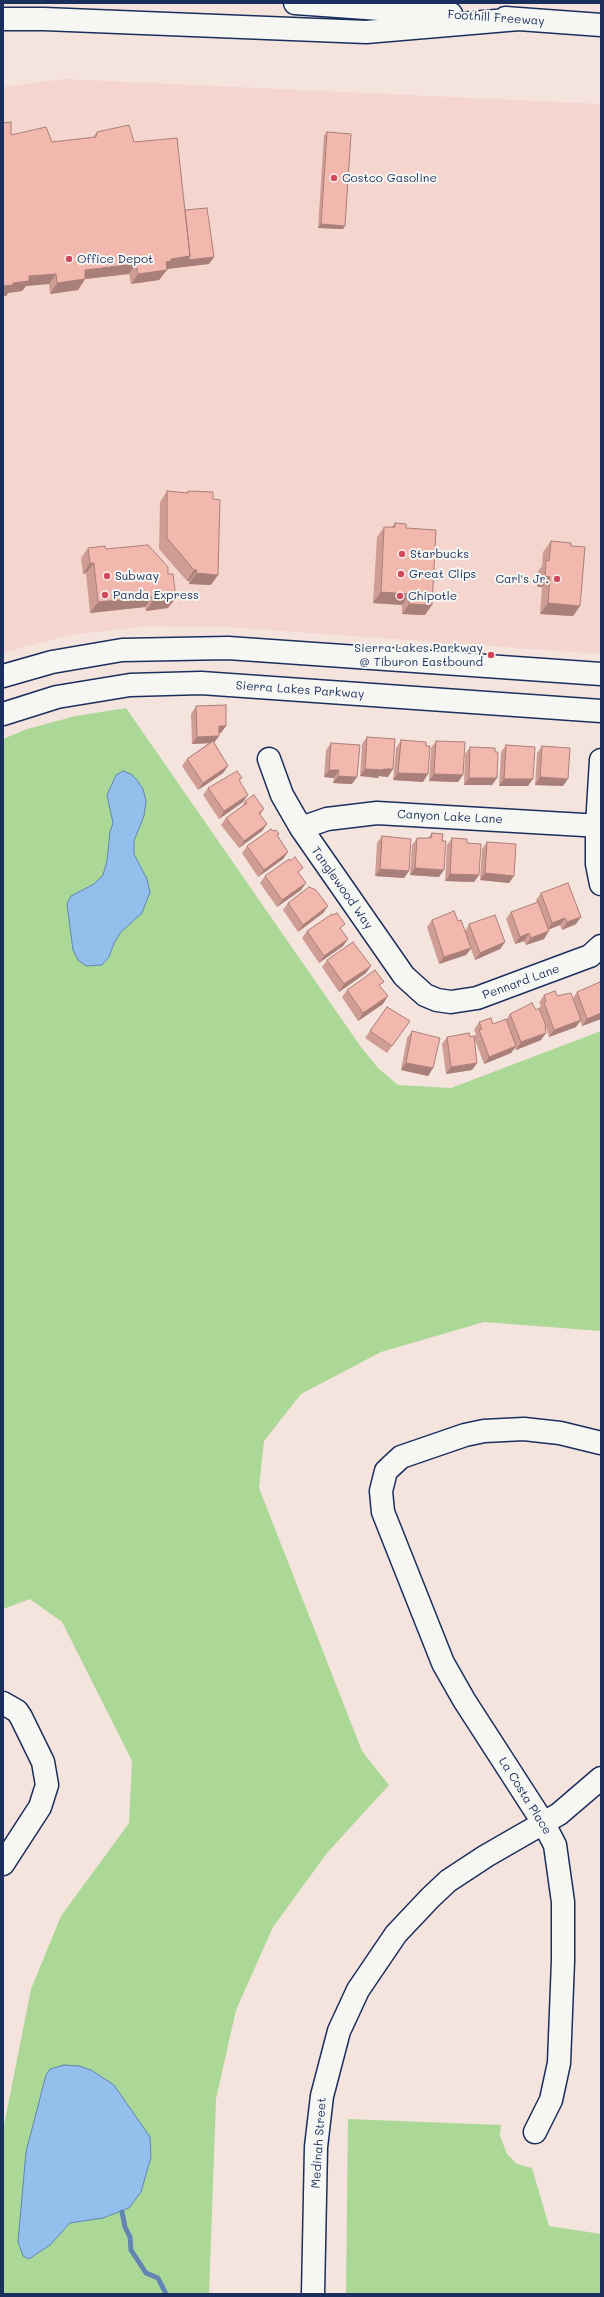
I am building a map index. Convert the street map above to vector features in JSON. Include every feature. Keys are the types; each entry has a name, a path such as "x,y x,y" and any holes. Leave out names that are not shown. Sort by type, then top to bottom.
{"main road":[{"name":"Foothill Freeway","path":"295,3 601,25"},
{"path":"3,19 44,19 366,32 519,19"},
{"path":"3,676 52,662 122,650 228,648 601,674"},
{"name":"Sierra Lakes Parkway","path":"3,714 57,697 130,685 201,683 601,711"},
{"name":"Tanglewood Way","path":"269,759 282,795 301,828 404,976 419,990 437,1000"},
{"path":"601,760 597,864 601,884"},
{"name":"Canyon Lake Lane","path":"301,828 327,819 377,813 599,826"},
{"name":"Pennard Lane","path":"437,1000 451,1002 477,998 590,956 601,946"},
{"name":"La Costa Place","path":"534,2132 551,2100 556,2082 563,1975 561,1882 555,1846 544,1824 464,1700 443,1663 383,1512 381,1502 382,1481 386,1471 401,1457 447,1440 484,1431 506,1429 542,1430 579,1437 601,1444"},
{"path":"3,1703 17,1711 21,1717 43,1762 47,1785 40,1808 3,1864"},
{"name":"Medinah Street","path":"313,2294 316,2147 320,2104 326,2074 337,2038 358,1990 396,1934 444,1886 486,1856 544,1824 575,1802 601,1778"}],"shaded area":[{"path":"64,79 601,104 601,654 228,627 149,626 69,635 3,653 3,87"}],"green space":[{"path":"126,708 361,1047 378,1068 398,1085 451,1088 601,1031 601,1331 484,1322 381,1352 301,1394 264,1441 259,1488 362,1751 389,1785 327,1853 273,1927 236,2010 216,2099 209,2294 3,2294 3,2130 31,1989 61,1916 129,1823 132,1761 62,1622 30,1599 3,1609 3,739 27,729 76,716"},
{"path":"348,2119 501,2125 500,2136 507,2154 517,2164 532,2168 549,2226 601,2234 601,2294 346,2294"}],"water":[{"path":"123,771 131,774 137,780 143,789 146,801 144,816 134,841 134,854 147,879 150,892 142,913 121,932 114,943 109,957 102,965 86,966 78,960 73,950 67,904 71,896 94,884 103,875 107,861 110,832 113,823 107,795 116,775"},
{"path":"64,2065 79,2066 91,2070 114,2085 150,2137 151,2157 141,2192 129,2208 103,2218 70,2223 50,2245 29,2259 23,2256 18,2242 26,2152 46,2075 50,2069"}],"building":[{"path":"11,122 11,135 46,127 52,142 96,137 97,132 129,125 134,142 177,138 190,256 171,259 171,261 166,262 167,270 138,274 136,264 85,270 85,279 57,283 56,274 29,276 29,281 3,286 3,123"},
{"path":"327,132 351,134 345,226 321,224"},
{"path":"207,208 214,257 188,260 190,256 185,210"},
{"path":"167,491 188,493 188,491 213,492 213,499 220,500 218,575 196,573 197,570 194,570 167,538"},
{"path":"395,523 406,524 406,528 436,530 432,605 409,604 410,594 381,592 384,527 395,527"},
{"name":"Carl's Jr.","path":"551,541 571,543 571,546 585,547 580,606 548,603 550,577 545,576 546,560 549,561"},
{"path":"148,545 168,567 168,574 173,574 176,598 153,600 152,597 98,602 94,563 90,563 88,548 105,546 106,549"},
{"path":"226,705 226,726 219,726 219,736 197,737 196,706"},
{"path":"367,737 395,739 393,769 365,769"},
{"path":"401,740 426,742 426,746 430,746 428,774 398,773"},
{"path":"213,741 228,766 203,783 187,759"},
{"path":"436,741 465,742 463,775 434,774"},
{"path":"331,743 360,745 357,777 338,776 339,770 329,770"},
{"path":"506,745 535,747 533,779 504,779"},
{"path":"542,746 570,748 568,779 540,777"},
{"path":"470,747 495,748 495,752 498,752 497,778 469,778"},
{"path":"237,771 242,778 239,780 248,795 224,811 208,788"},
{"path":"254,795 264,809 259,813 267,824 244,841 226,818 247,803 245,801"},
{"path":"271,829 273,831 276,830 279,834 277,835 288,852 264,870 247,846"},
{"path":"432,833 443,834 442,841 446,841 444,870 415,868 417,838 431,838"},
{"path":"382,836 411,839 409,871 380,869"},
{"path":"452,838 467,839 467,843 481,844 479,875 450,874"},
{"path":"487,842 516,844 514,876 485,873"},
{"path":"295,857 303,868 298,872 306,883 282,900 265,876 289,859 290,861"},
{"path":"568,883 581,917 567,922 565,918 552,923 541,893"},
{"path":"309,887 316,890 328,906 303,925 288,903"},
{"path":"538,902 549,931 531,938 529,933 520,937 511,912"},
{"path":"454,911 458,921 461,920 471,948 444,957 432,920"},
{"path":"337,913 345,924 340,928 348,939 324,956 307,931 332,914"},
{"path":"495,915 505,942 480,953 469,924"},
{"path":"353,942 371,966 344,984 327,960"},
{"path":"375,970 384,982 379,985 388,996 363,1013 347,990"},
{"path":"600,982 601,1013 587,1019 577,992"},
{"path":"555,991 557,996 571,993 581,1020 554,1030 544,1002 546,1001 544,995"},
{"path":"532,1003 536,1010 539,1008 546,1026 546,1033 521,1042 510,1014"},
{"path":"387,1007 410,1021 392,1046 370,1031"},
{"path":"491,1018 493,1024 506,1019 516,1046 489,1057 479,1030 482,1029 479,1022"},
{"path":"412,1031 440,1038 433,1068 406,1063"},
{"path":"469,1033 470,1037 474,1036 477,1063 451,1067 447,1037"}],"waterway":[{"path":"122,2212 125,2227 130,2237 131,2250 146,2273 158,2278 166,2294"}],"place":[{"name":"Costco Gasoline","path":"334,178"},
{"name":"Office Depot","path":"69,259"},
{"name":"Starbucks","path":"402,554"},
{"name":"Great Clips","path":"401,574"},
{"name":"Subway","path":"107,576"},
{"name":"Carl's Jr.","path":"557,579"},
{"name":"Panda Express","path":"105,595"},
{"name":"Chipotle","path":"400,596"},
{"name":"Sierra Lakes Parkway @ Tiburon Eastbound","path":"491,655"}]}
